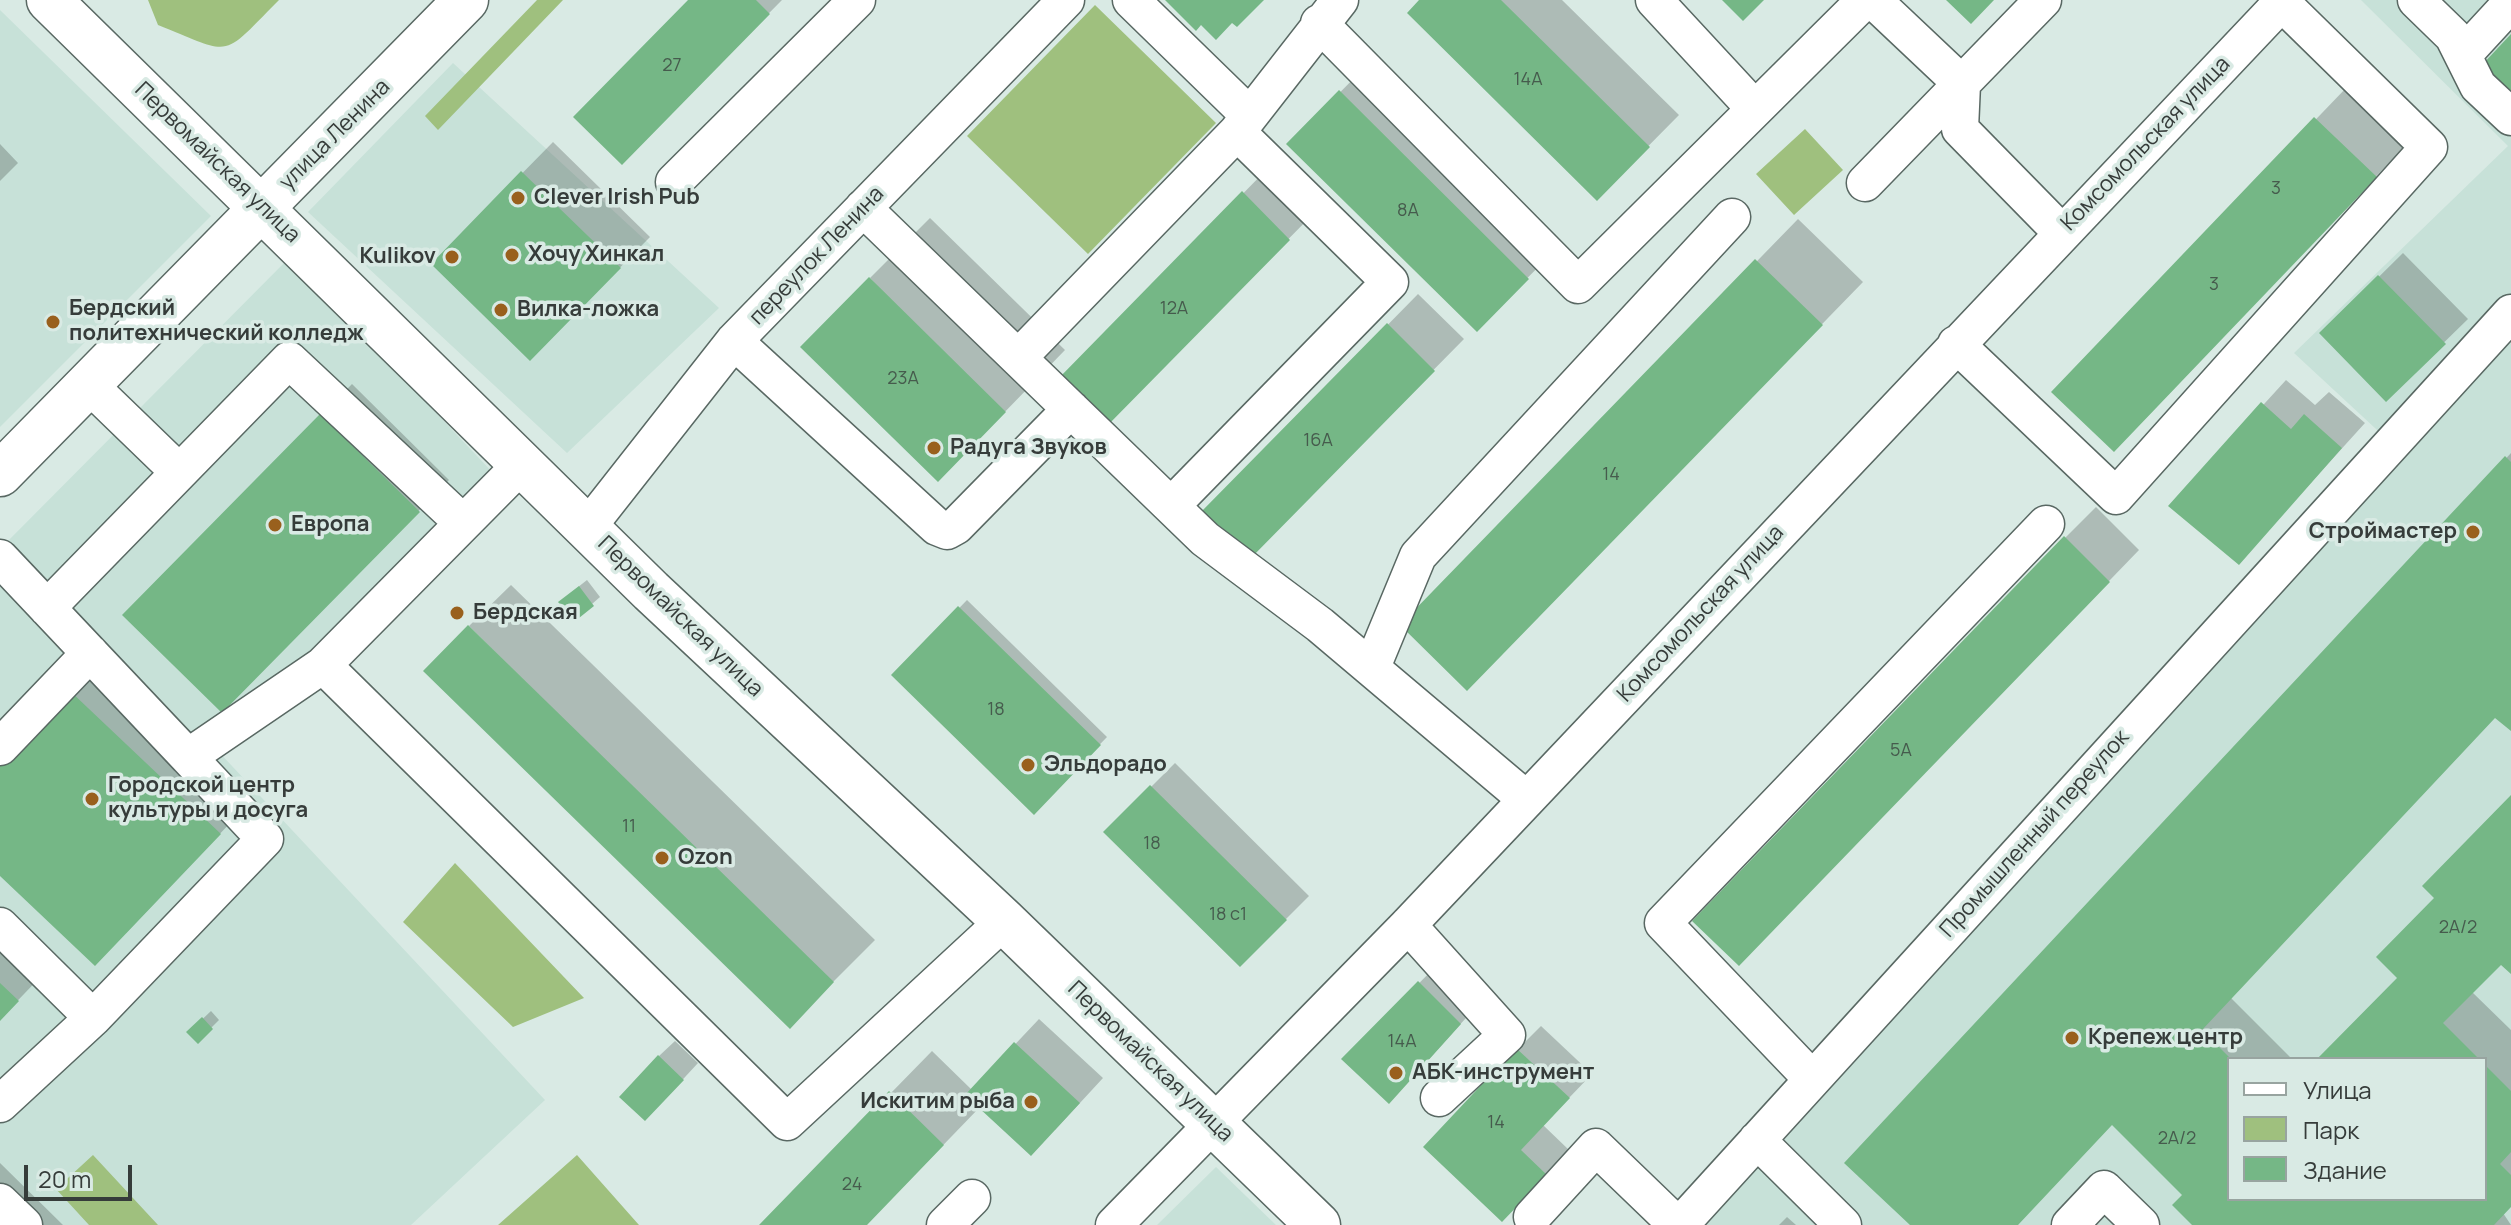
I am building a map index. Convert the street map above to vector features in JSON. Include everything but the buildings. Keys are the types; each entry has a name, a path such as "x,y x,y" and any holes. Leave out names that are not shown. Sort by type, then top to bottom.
{"main road":[{"name":"Первомайская улица","path":"49,0 587,528 1004,921 1318,1225"},
{"name":"улица Ленина","path":"0,474 466,0"}],"street":[{"path":"674,182 857,0"},
{"name":"переулок Ленина","path":"587,528 734,341 1066,0"},
{"path":"1131,0 1390,282 1171,506"},
{"path":"1654,0 1755,109"},
{"path":"1018,358 1243,124 1330,11 1578,285 1865,0"},
{"path":"1873,0 1962,84 1960,129 2061,232"},
{"path":"1865,183 2043,0"},
{"path":"2416,0 2453,36 2478,86 2511,117"},
{"path":"1956,344 2116,496 2429,147 2283,1"},
{"name":"Комсомольская улица","path":"1114,1225 1408,925 2283,1"},
{"path":"2463,55 2511,3"},
{"path":"863,208 1205,539 1372,667 1526,799"},
{"path":"1372,667 1418,556 1732,217"},
{"name":"Промышленный переулок","path":"1679,1225 2511,313"},
{"path":"734,341 937,527 947,531 956,526 1071,409"},
{"path":"47,608 289,360 463,523"},
{"path":"88,384 179,472"},
{"path":"188,757 323,665 522,464"},
{"path":"1812,1079 1663,923 2046,524"},
{"path":"0,558 265,839 93,1018 0,1104"},
{"path":"0,747 90,653"},
{"path":"323,665 787,1122 1004,921"},
{"path":"1408,925 1507,1035 1439,1098"},
{"path":"0,926 93,1018"},
{"path":"1757,1140 1843,1225"},
{"path":"1532,1217 1596,1147 1679,1225"},
{"path":"2070,1225 2104,1189 2141,1225"},
{"path":"945,1225 972,1198"},
{"path":"0,1202 24,1225"}],"shaded area":[{"path":"2361,0 2511,0 2511,1225 1701,1225 2403,454 2294,353 2508,146"},
{"name":"Бердский политехнический колледж","path":"0,10 211,216 0,427"},
{"path":"453,63 719,308 567,453 308,212"},
{"path":"289,258 495,475 217,750 545,1100 411,1225 43,1225 0,1184 0,549"},
{"path":"1216,1167 1276,1225 1157,1225"}],"green space":[{"path":"148,0 279,0 235,42 215,46 158,25"},
{"path":"537,0 563,0 438,130 425,116"},
{"path":"1095,5 1216,123 1088,254 967,136"},
{"path":"1805,129 1843,170 1794,215 1756,174"},
{"path":"455,863 584,998 513,1027 403,922"},
{"path":"93,1155 158,1225 89,1225 56,1189"},
{"path":"577,1155 639,1225 498,1225"}],"place":[{"name":"Clever Irish Pub","path":"518,198"},
{"name":"Хочу Хинкал","path":"512,255"},
{"name":"Kulikov","path":"452,257"},
{"name":"Вилка-ложка","path":"501,310"},
{"name":"Бердский политехнический колледж","path":"53,322"},
{"name":"Радуга Звуков","path":"934,448"},
{"name":"Европа","path":"275,525"},
{"name":"Строймастер","path":"2473,532"},
{"name":"Бердская","path":"457,613"},
{"name":"Эльдорадо","path":"1028,765"},
{"name":"Городской центр культуры и досуга","path":"92,799"},
{"name":"Ozon","path":"662,858"},
{"name":"Крепеж центр","path":"2072,1038"},
{"name":"АБК-инструмент","path":"1396,1073"},
{"name":"Искитим рыба","path":"1031,1102"}]}
